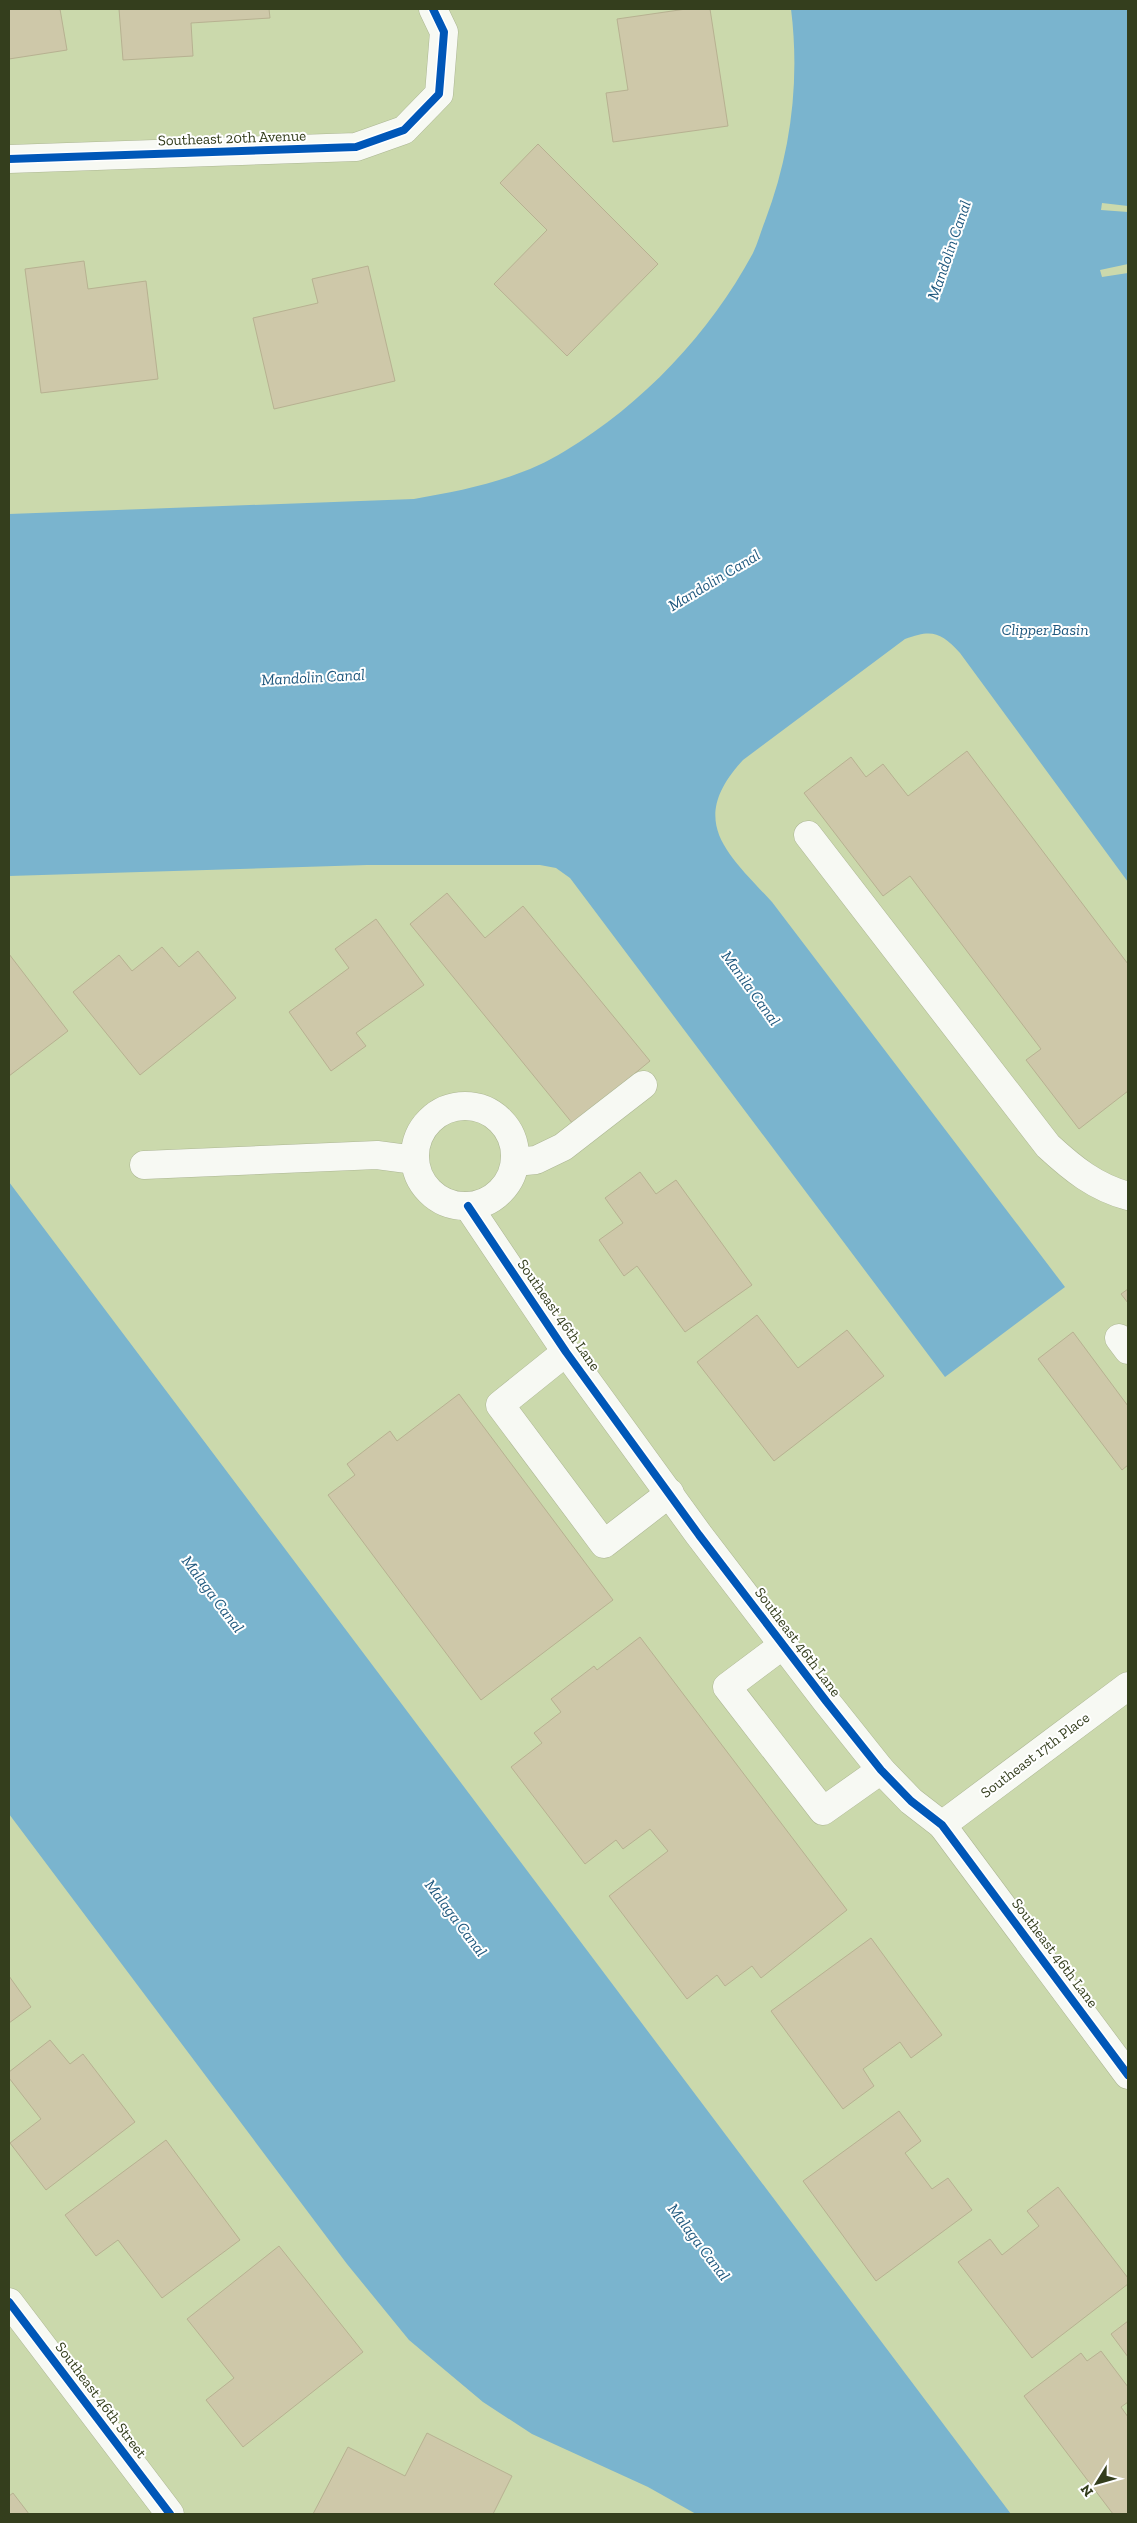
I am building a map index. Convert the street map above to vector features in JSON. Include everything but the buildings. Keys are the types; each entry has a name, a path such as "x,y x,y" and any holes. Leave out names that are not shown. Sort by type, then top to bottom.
{"street":[{"name":"Southeast 20th Avenue","path":"9,160 356,147 404,130 439,94 444,32 433,9"},
{"path":"808,835 1048,1146 1072,1168 1095,1184 1128,1196"},
{"path":"515,1162 536,1160 563,1147 643,1085"},
{"path":"457,1106 475,1106 492,1114 507,1126 514,1144 515,1162 510,1179 500,1193 485,1202 468,1206 452,1204 438,1198 427,1188 419,1175 415,1160 416,1142 425,1125 439,1112 457,1106"},
{"path":"144,1164 377,1155 415,1160"},
{"name":"Southeast 46th Lane","path":"468,1206 566,1352 783,1644 881,1770 911,1801 942,1825 1128,2075"},
{"path":"566,1352 500,1405 604,1544 670,1493"},
{"path":"783,1644 728,1687 823,1811 881,1770"},
{"name":"Southeast 17th Place","path":"942,1825 1128,1686"},
{"name":"Southeast 46th Street","path":"9,2302 170,2514"}],"water":[{"path":"791,9 1128,9 1128,882 960,653 936,634 922,634 905,639 743,760 726,782 717,801 715,819 719,835 728,851 772,902 1065,1287 945,1377 570,878 556,868 540,865 367,865 9,876 9,514 414,499 453,492 511,476 548,461 565,451 621,411 672,364 716,311 736,283 753,253 774,195 787,143 794,90 794,36"},
{"name":"Malaga Canal","path":"9,1182 1011,2514 696,2514 648,2487 532,2434 483,2402 409,2340 347,2264 9,1814"}],"pier":[{"path":"1102,203 1128,206 1128,212 1101,210"},
{"path":"1128,264 1128,273 1102,277 1100,270"}],"cycle path":[{"path":"9,159 356,147 404,130 439,94 444,32 433,9"},
{"path":"468,1206 566,1352 699,1535 881,1770 911,1801 942,1825 1128,2075"},
{"path":"9,2302 170,2514"}],"water label":[{"name":"Mandolin Canal","path":"949,250"},
{"name":"Mandolin Canal","path":"714,580"},
{"name":"Clipper Basin","path":"1045,629"},
{"name":"Mandolin Canal","path":"313,677"},
{"name":"Manila Canal","path":"751,988"}]}
